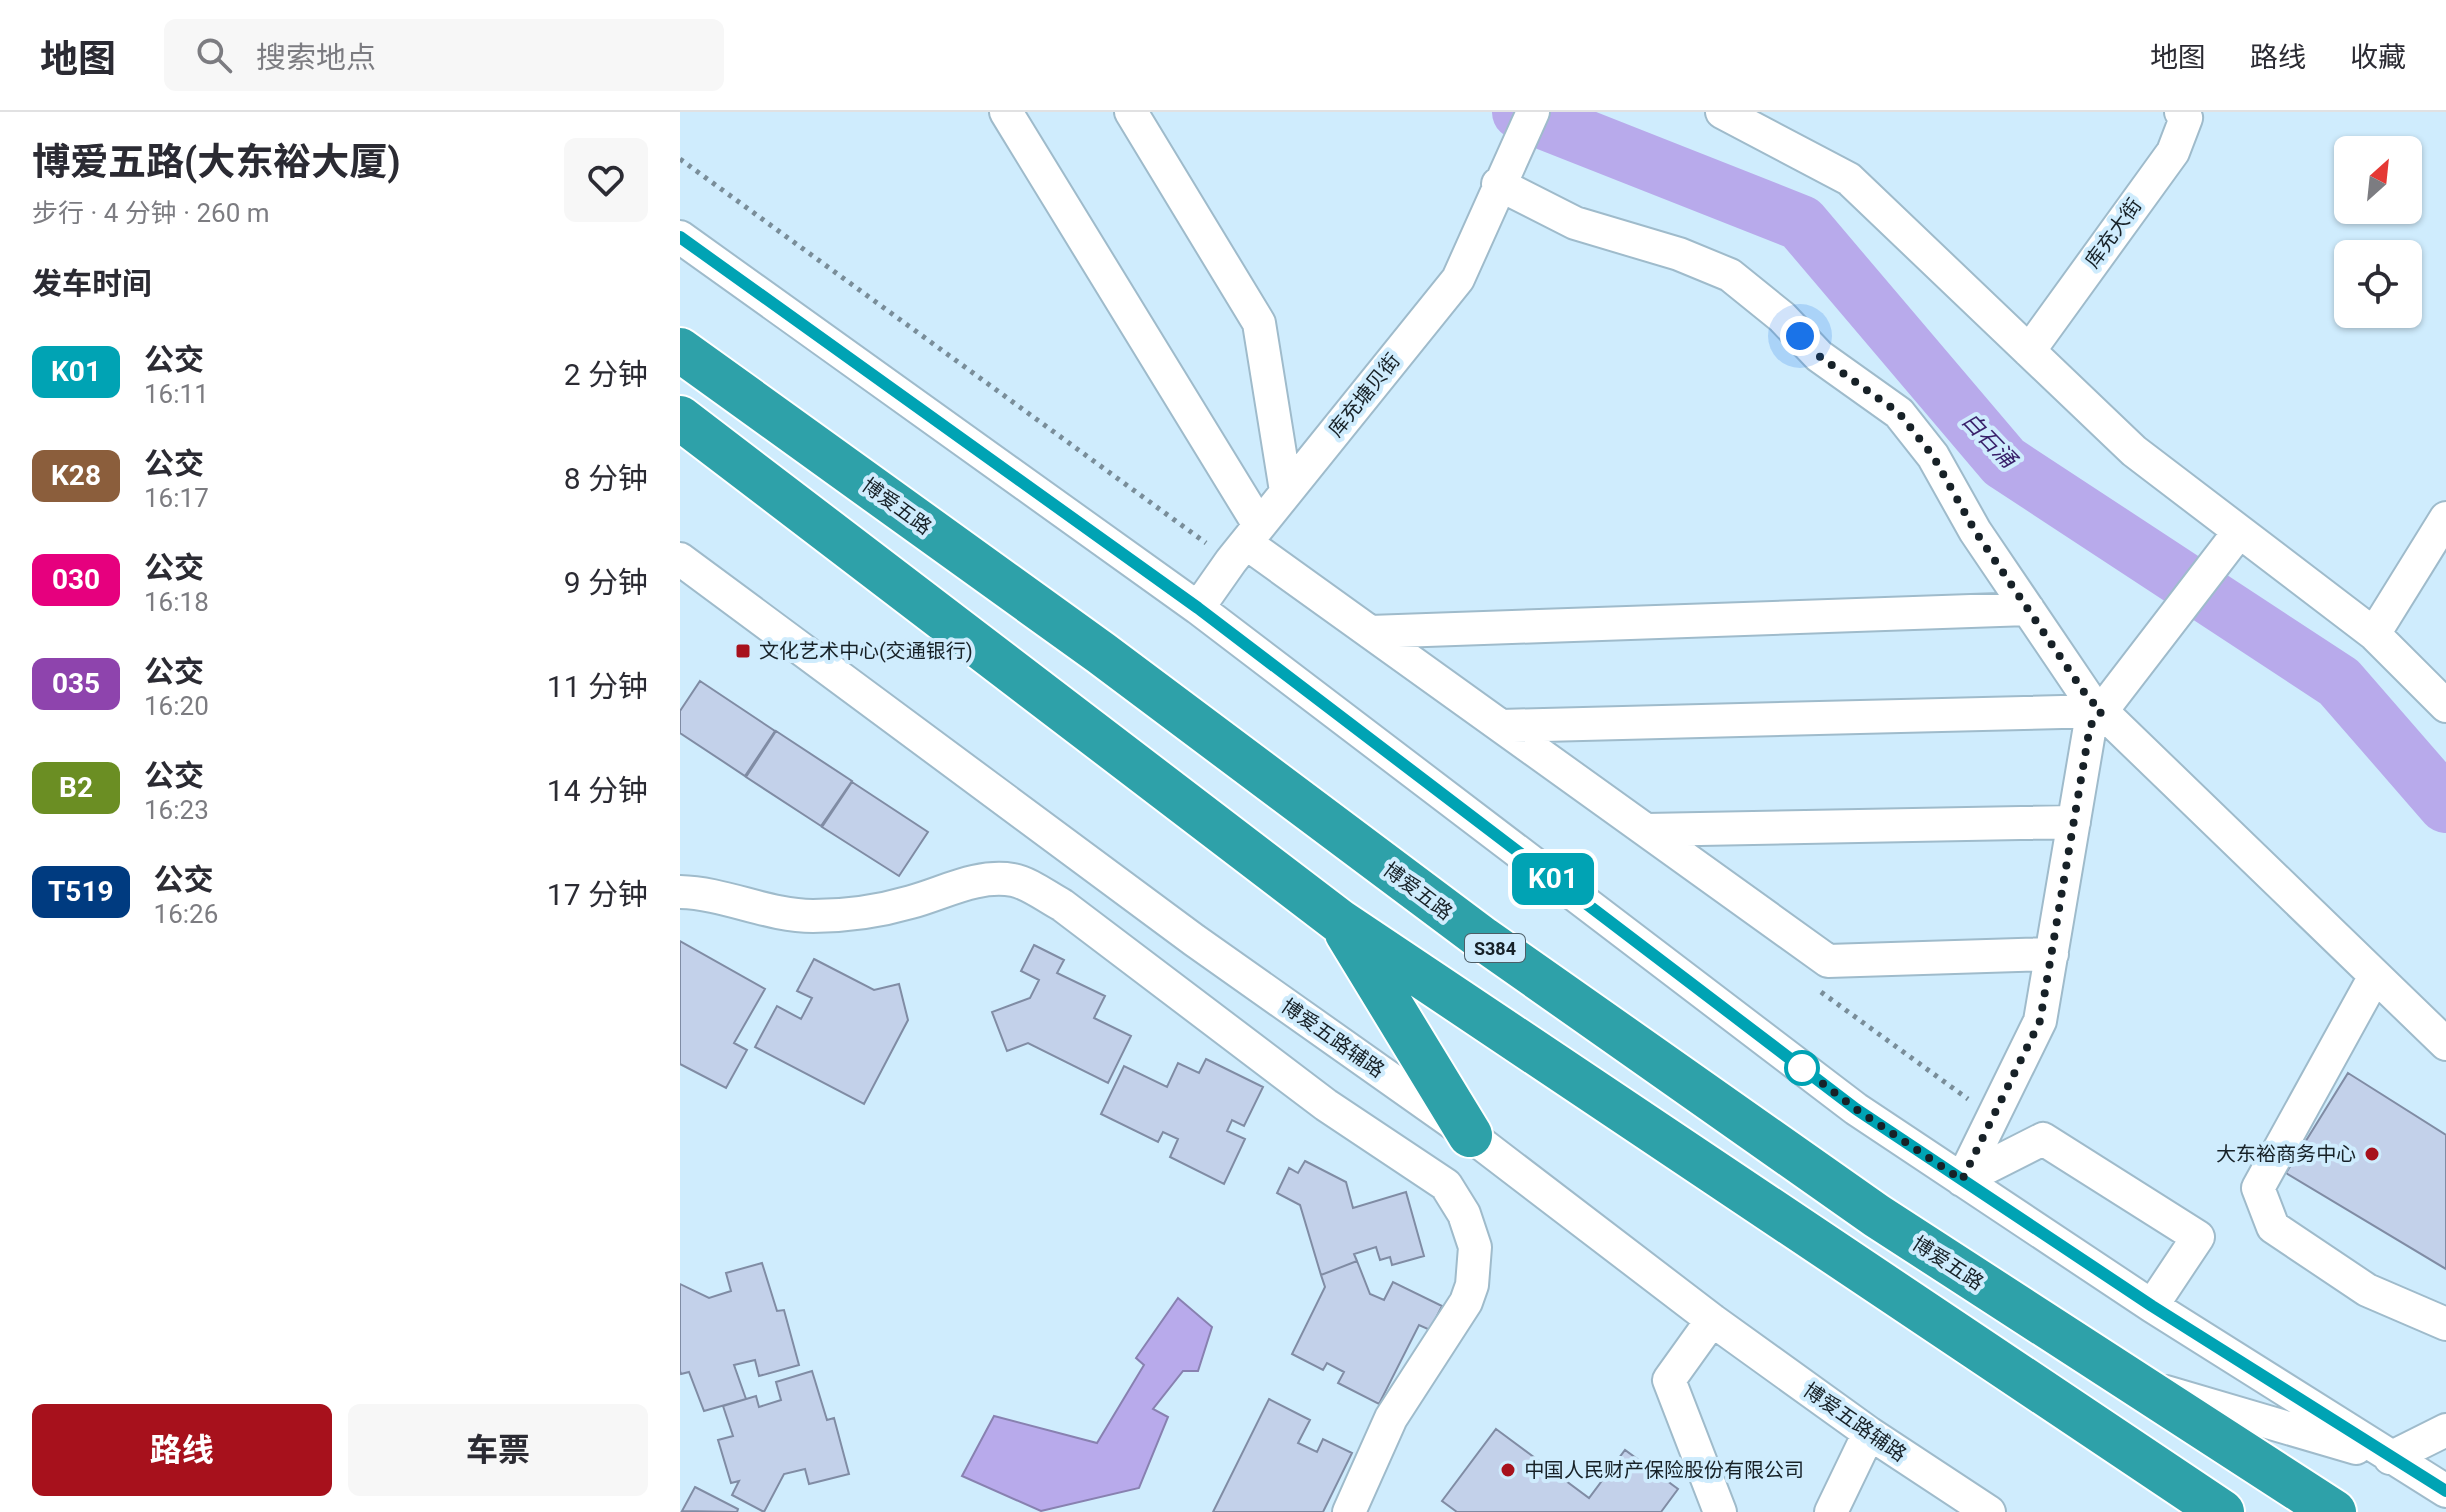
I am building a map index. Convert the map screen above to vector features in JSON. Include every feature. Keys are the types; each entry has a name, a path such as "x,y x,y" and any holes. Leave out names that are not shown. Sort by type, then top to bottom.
{"highway":[{"name":"博爱五路","path":"680,350 1101,653 1483,939 1877,1216 2126,1381 2334,1512"},
{"path":"680,418 1339,921 2222,1512"},
{"path":"1339,921 1470,1135"}],"street":[{"path":"1006,112 1253,534 1370,632 1828,961 2052,954"},
{"path":"1131,112 1259,323 1286,491"},
{"name":"库充塘贝街","path":"1198,608 1286,491 1458,279 1533,112"},
{"path":"1722,112 1849,179 2134,451 2374,634 2446,706"},
{"name":"库充大街","path":"2029,351 2173,152 2186,118 2181,112"},
{"path":"1502,176 1575,223 1679,254 1730,275 1782,317 1819,356 1899,413 1933,456 1975,531 2088,698 2446,1044"},
{"path":"680,237 1198,608 1856,1109 2152,1306 2446,1491"},
{"path":"2374,634 2446,518"},
{"path":"1962,1180 2040,1021 2090,726 2239,532"},
{"name":"博爱五路辅路","path":"680,559 1194,940 1470,1135 1712,1320 1869,1433 1989,1512"},
{"path":"1370,632 2028,609"},
{"path":"1501,726 2102,711"},
{"path":"1646,830 2074,822"},
{"path":"680,892 702,892 742,904 810,916 910,903 980,880 1014,880 1062,905 1326,1105 1446,1185 1464,1214 1475,1247 1472,1285 1466,1302 1391,1418 1349,1512"},
{"path":"2375,976 2258,1188 2273,1227 2367,1290 2446,1324"},
{"path":"1962,1180 2043,1139 2198,1237 2152,1306"},
{"path":"1712,1320 1669,1380 1720,1512"},
{"path":"2126,1381 2390,1458 2446,1430"},
{"path":"1831,1512 1869,1433"}],"shaded area":[{"path":"1178,1298 1212,1327 1198,1371 1183,1371 1153,1409 1168,1417 1139,1488 1041,1511 962,1476 994,1416 1097,1443 1144,1365 1136,1358"}],"building":[{"path":"700,681 775,731 745,776 680,733 680,711"},
{"path":"776,731 852,781 821,826 746,777"},
{"path":"852,782 928,832 899,876 822,827"},
{"path":"680,941 765,989 734,1043 747,1050 726,1088 680,1064"},
{"path":"1034,945 1064,960 1057,973 1105,996 1094,1018 1131,1036 1108,1083 1028,1043 1007,1051 992,1012 1030,998 1039,980 1021,971"},
{"path":"814,959 874,990 899,984 908,1020 864,1104 755,1047 777,1006 801,1019 812,998 797,991"},
{"path":"1206,1059 1263,1087 1244,1126 1232,1120 1227,1131 1245,1139 1224,1184 1170,1157 1178,1139 1163,1132 1158,1142 1101,1114 1124,1066 1167,1087 1178,1063 1199,1073"},
{"name":"大东裕商务中心","path":"2348,1073 2446,1135 2446,1269 2286,1173"},
{"path":"1305,1161 1346,1182 1353,1208 1406,1192 1424,1256 1392,1265 1390,1257 1380,1260 1376,1247 1354,1254 1357,1261 1321,1275 1300,1205 1277,1193 1289,1168 1298,1173"},
{"path":"1357,1261 1370,1294 1384,1300 1393,1282 1442,1306 1430,1330 1419,1325 1379,1404 1338,1383 1344,1372 1327,1363 1323,1370 1292,1354 1325,1287 1321,1275"},
{"path":"762,1263 777,1311 784,1310 799,1365 759,1376 755,1360 734,1365 746,1399 704,1411 689,1372 681,1374 680,1371 680,1284 709,1298 731,1291 726,1273"},
{"path":"812,1371 827,1420 834,1418 849,1474 809,1484 805,1469 784,1474 764,1512 732,1495 739,1481 731,1483 718,1440 733,1436 723,1406 756,1396 759,1407 781,1400 776,1382"},
{"path":"1269,1399 1310,1420 1298,1443 1317,1452 1323,1439 1352,1453 1323,1512 1213,1512"},
{"name":"中国人民财产保险股份有限公司","path":"1496,1429 1589,1498 1625,1450 1678,1489 1661,1512 1457,1512 1442,1501"},
{"path":"695,1487 738,1509 737,1512 682,1511"}],"waterway":[{"name":"白石涌","path":"1520,112 1801,223 2004,462 2339,682 2446,805"}],"bus line":[{"name":"K01","path":"680,237 1198,608 1856,1109 2152,1306 2446,1491"}],"place":[{"name":"文化艺术中心(交通银行)","path":"743,651"},
{"name":"大东裕商务中心","path":"2372,1154"},
{"name":"中国人民财产保险股份有限公司","path":"1508,1470"}],"route":[{"path":"1800,336 1819,356 1899,413 1933,456 1975,531 2088,698 2102,711 2090,726 2040,1021 1962,1180 1856,1109 1792,1060 1802,1068"}]}
